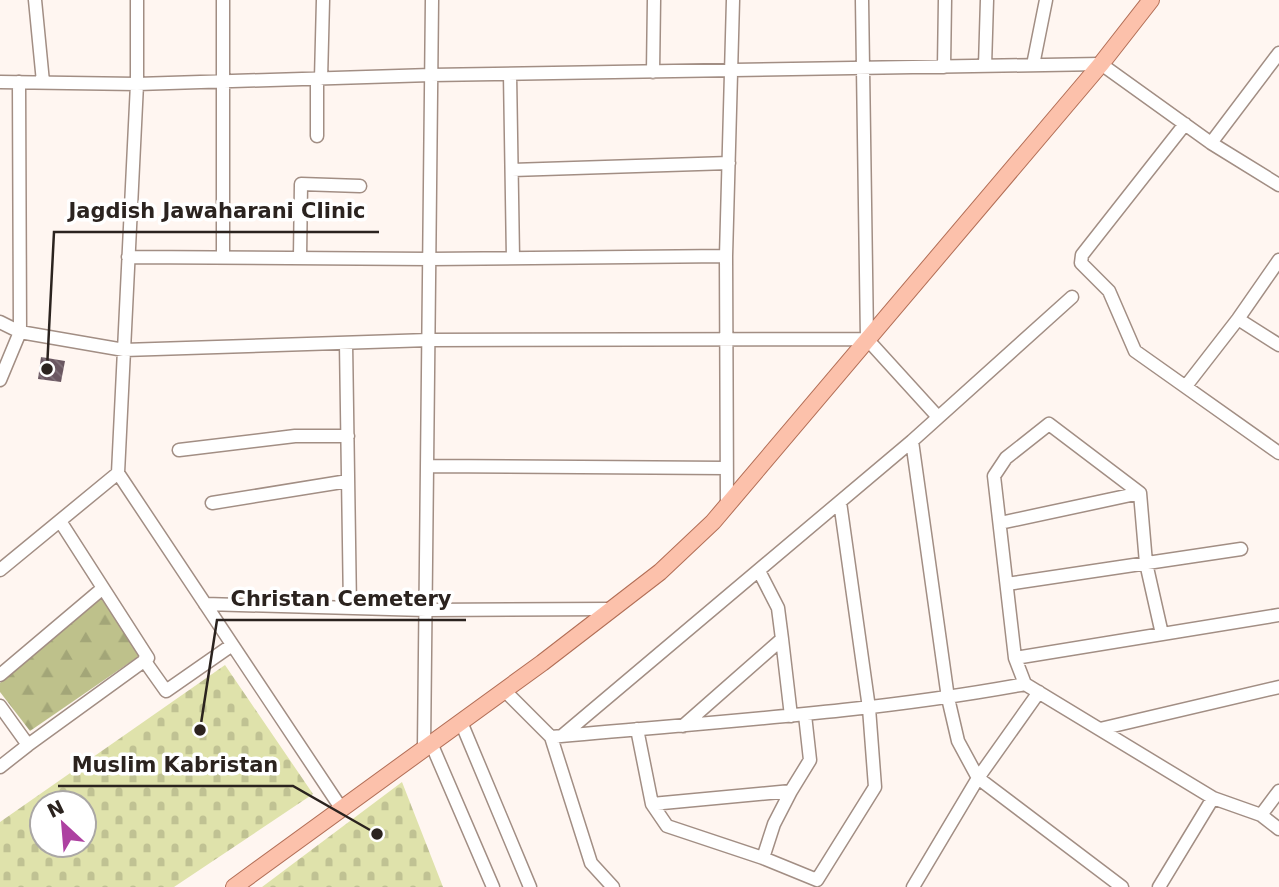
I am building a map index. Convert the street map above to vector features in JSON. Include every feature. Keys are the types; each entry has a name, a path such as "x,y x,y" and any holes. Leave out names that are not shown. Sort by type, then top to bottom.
{"main road":[{"path":"234,887 612,609 660,572 713,522 1101,64 1152,0"}],"street":[{"path":"35,0 43,82"},
{"path":"137,0 136,84 118,472 341,808"},
{"path":"223,0 223,257"},
{"path":"317,136 323,0"},
{"path":"432,0 426,610 428,746 493,887"},
{"path":"653,72 654,0"},
{"path":"727,506 726,256 733,0"},
{"path":"862,0 867,339 938,417"},
{"path":"944,67 946,0"},
{"path":"985,66 987,0"},
{"path":"1033,65 1046,0"},
{"path":"1211,143 1279,53"},
{"path":"0,82 136,84 431,75 1101,64 1211,143 1279,185"},
{"path":"510,74 513,258"},
{"path":"0,380 20,332 19,82"},
{"path":"1185,124 1082,255 1081,263 1109,291 1135,351 1279,453"},
{"path":"512,170 729,163"},
{"path":"300,258 301,184 360,187"},
{"path":"128,257 430,260 726,256"},
{"path":"1186,386 1277,267"},
{"path":"557,737 912,441 1072,297"},
{"path":"1238,319 1279,345"},
{"path":"0,323 20,332 124,349 429,340 867,339"},
{"path":"346,343 350,608"},
{"path":"1024,684 1015,658 994,477 1006,458 1049,424 1140,493 1146,564 1162,634"},
{"path":"178,450 295,436 348,436"},
{"path":"912,441 948,698 958,741 978,778 1122,887"},
{"path":"428,466 726,468"},
{"path":"0,570 118,472"},
{"path":"212,503 348,481"},
{"path":"1000,523 1140,493"},
{"path":"637,729 652,804 667,826 817,880 875,787 869,708 840,502"},
{"path":"0,767 148,658 60,521"},
{"path":"1007,584 1241,549"},
{"path":"758,571 778,608 798,716 810,760 774,824 762,858"},
{"path":"0,675 103,588"},
{"path":"205,604 426,610 612,609"},
{"path":"1015,658 1279,615"},
{"path":"682,726 782,639"},
{"path":"144,660 166,691 232,645"},
{"path":"557,737 869,708 948,698 1024,684 1213,798 1261,815 1279,830"},
{"path":"1100,729 1279,687"},
{"path":"504,690 557,737 591,863 613,887"},
{"path":"916,886 978,778 1039,692"},
{"path":"0,706 28,745"},
{"path":"461,722 530,887"},
{"path":"652,804 791,791"},
{"path":"1261,815 1279,791"},
{"path":"1159,887 1213,798"}],"green space":[{"path":"101,598 142,654 30,731 0,692 0,683"},
{"path":"225,665 313,794 174,887 0,887 0,822 28,802 28,859 98,859 98,789 47,789"},
{"path":"402,782 443,887 262,887"}],"building":[{"path":"41,357 65,361 61,382 38,379"}],"place":[{"name":"Jagdish Jawaharani Clinic","path":"47,369"},
{"name":"Christan Cemetery","path":"200,730"},
{"name":"Muslim Kabristan","path":"377,834"}]}
